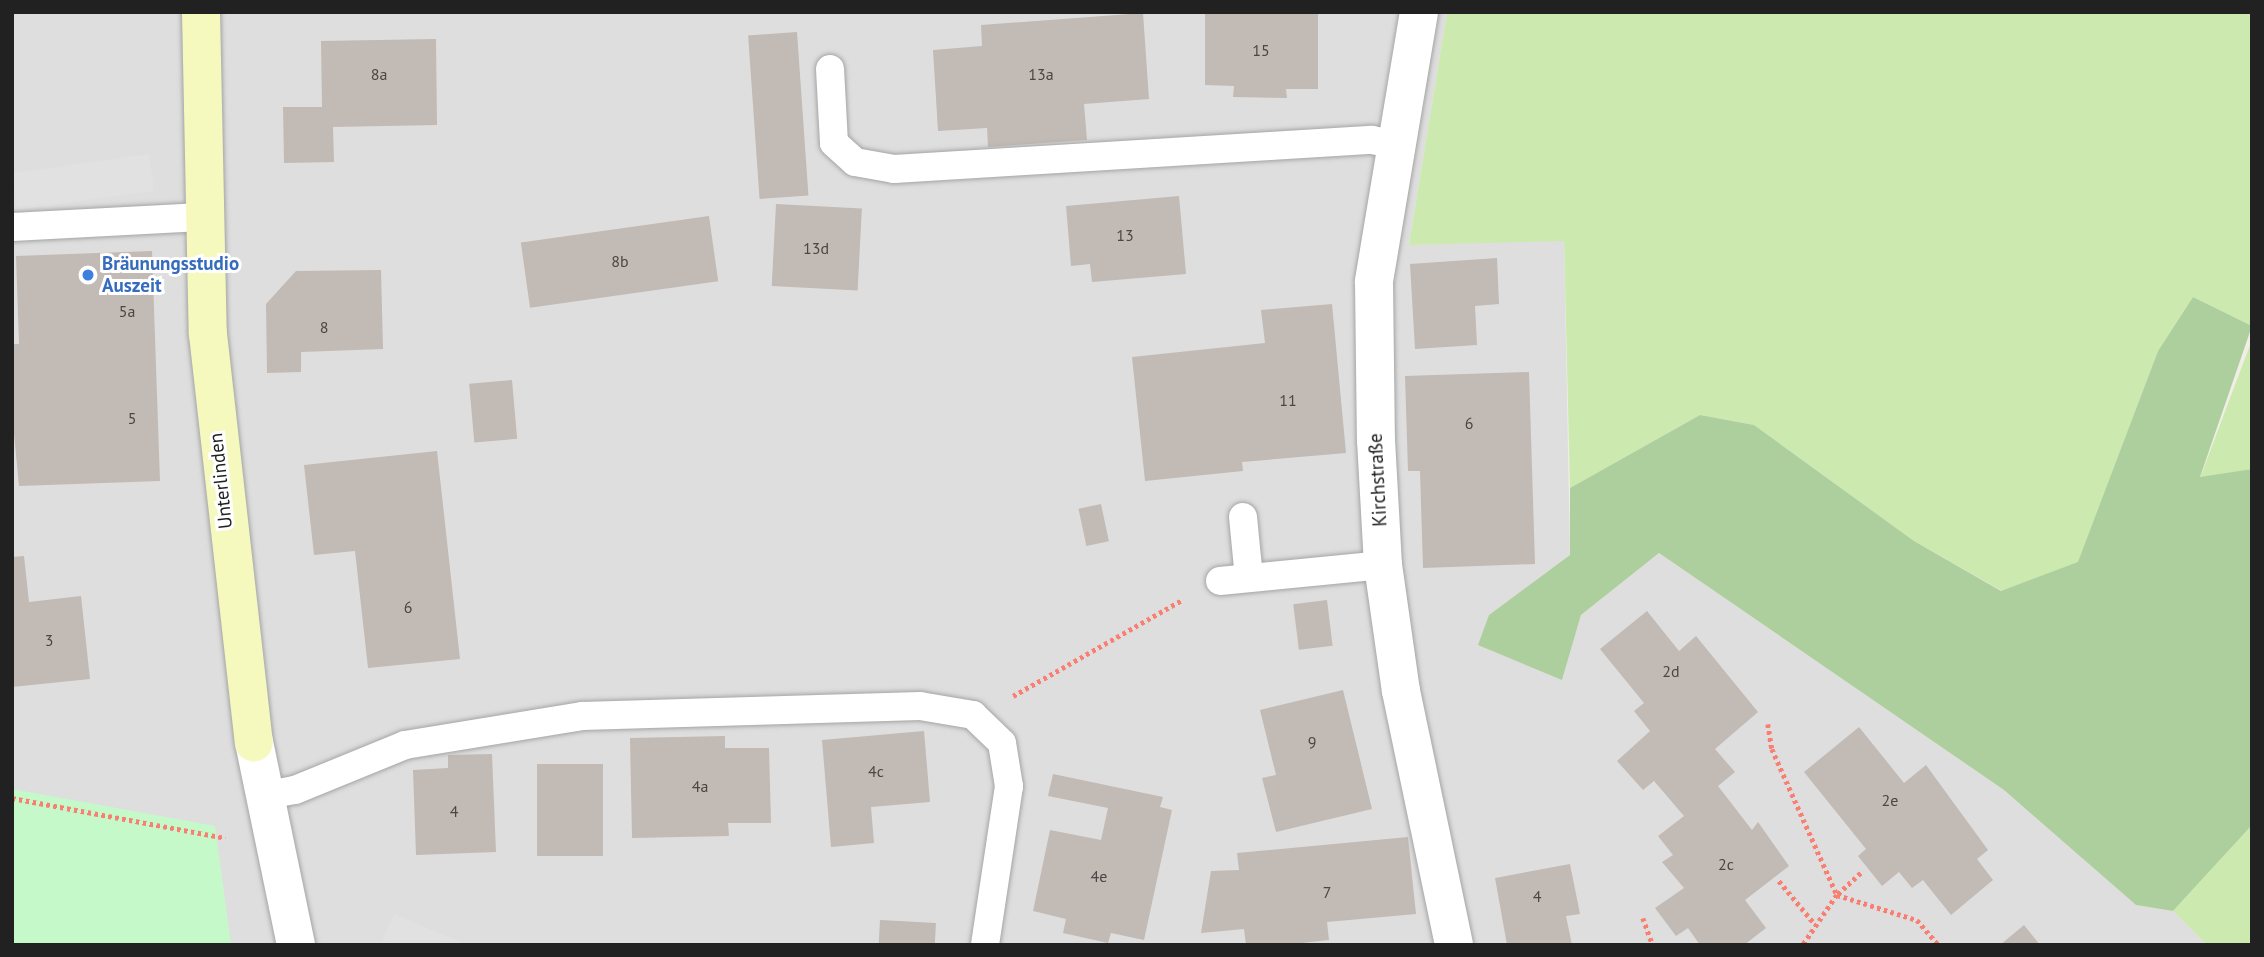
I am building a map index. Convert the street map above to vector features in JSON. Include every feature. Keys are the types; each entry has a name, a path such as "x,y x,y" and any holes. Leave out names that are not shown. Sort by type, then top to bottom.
{"main road":[{"name":"Unterlinden","path":"201,12 202,217 216,435 254,742"}],"street":[{"name":"Kirchstraße","path":"1419,12 1374,282 1383,565 1401,691 1454,945"},
{"name":"Unterlinden","path":"254,742 263,796 296,945"}],"lane":[{"path":"830,69 834,143 856,162 894,169 1372,141 1398,145"},
{"path":"12,227 202,217"},
{"path":"1243,517 1250,578"},
{"path":"1220,581 1383,565"},
{"path":"263,796 295,790 405,746 582,716 920,706 973,715 1002,743 1009,786 985,945"}],"path":[{"path":"973,715 1063,673 1220,581"},
{"path":"1768,724 1772,749 1837,895 1917,920 1939,945"},
{"path":"12,798 234,840"},
{"path":"1804,945 1814,923 1837,895 1861,873"},
{"path":"1779,881 1814,923"},
{"path":"1643,918 1653,945"}],"shaded area":[{"path":"12,12 1447,12 1409,245 1564,240 1570,555 1489,615 1562,680 1581,615 1659,553 2004,790 2136,905 2173,911 2207,945 12,945"},
{"path":"149,154 154,191 17,210 12,173"},
{"path":"394,914 468,945 381,945"}],"green space":[{"path":"1447,12 2252,12 2252,326 2193,297 2158,351 2079,562 2002,591 1914,541 1754,425 1700,415 1570,488 1564,241 1409,245"},
{"path":"2193,297 2252,326 2200,477 2252,469 2252,825 2173,911 2136,905 2004,790 1659,553 1581,615 1562,680 1478,645 1489,615 1570,555 1570,488 1700,415 1754,425 1914,541 2001,591 2078,562 2158,351"},
{"path":"2252,341 2252,469 2200,478 2250,345"},
{"path":"12,789 215,826 231,945 12,945"},
{"path":"2252,825 2252,945 2207,945 2173,911"}],"building":[{"path":"1205,12 1318,12 1318,89 1286,89 1287,98 1233,97 1234,86 1205,85"},
{"path":"1143,13 1149,99 1084,104 1087,140 988,147 987,128 938,131 933,50 982,46 981,25"},
{"path":"797,32 808,196 760,199 748,35"},
{"path":"436,39 437,125 333,127 334,162 284,163 283,107 322,107 321,41"},
{"path":"1179,196 1186,274 1092,282 1090,264 1071,266 1066,206"},
{"path":"776,204 862,209 858,290 772,286"},
{"path":"709,216 718,281 530,308 521,242"},
{"path":"152,251 160,481 19,486 12,413 12,344 19,344 16,256"},
{"path":"1497,258 1499,304 1475,306 1477,345 1415,349 1410,264"},
{"path":"381,270 383,349 301,352 301,372 267,373 266,304 296,271"},
{"path":"1332,304 1346,453 1242,462 1243,471 1145,481 1132,357 1265,343 1261,310"},
{"path":"1529,372 1535,564 1423,568 1420,471 1408,471 1405,376"},
{"path":"512,380 517,439 474,443 469,384"},
{"path":"437,451 460,659 368,668 355,551 314,555 304,465"},
{"path":"1101,504 1109,541 1086,546 1079,509"},
{"path":"24,556 29,602 81,596 90,679 12,687 12,557"},
{"path":"1327,600 1333,646 1299,650 1293,604"},
{"path":"1647,611 1679,651 1696,636 1758,712 1715,749 1735,772 1718,786 1752,830 1758,822 1789,866 1745,900 1766,928 1744,945 1700,945 1688,928 1676,936 1655,908 1684,888 1662,862 1673,855 1658,836 1684,816 1654,781 1643,790 1617,761 1650,731 1634,711 1644,703 1600,649"},
{"path":"1343,690 1372,809 1276,832 1262,778 1276,775 1260,710"},
{"path":"1859,727 1904,783 1926,765 1988,850 1977,859 1993,880 1951,915 1923,880 1912,888 1899,872 1882,886 1858,856 1866,849 1804,772"},
{"path":"924,731 930,802 871,807 874,843 831,847 822,740"},
{"path":"725,736 725,748 769,748 771,823 728,823 729,836 632,838 630,738"},
{"path":"492,754 496,852 416,855 413,770 448,768 448,755"},
{"path":"537,764 603,764 603,856 537,856"},
{"path":"1053,774 1163,797 1160,807 1172,810 1144,940 1111,933 1108,943 1063,933 1066,919 1033,911 1050,830 1101,840 1108,808 1048,796"},
{"path":"1408,837 1416,914 1327,922 1329,940 1284,945 1246,945 1244,929 1201,933 1211,871 1239,870 1237,853"},
{"path":"1570,864 1580,914 1566,916 1572,945 1507,945 1495,878"},
{"path":"880,920 936,923 935,945 879,945"},
{"path":"2024,925 2040,945 2000,945"}],"place":[{"name":"Bräunungsstudio Auszeit","path":"88,275"}]}
